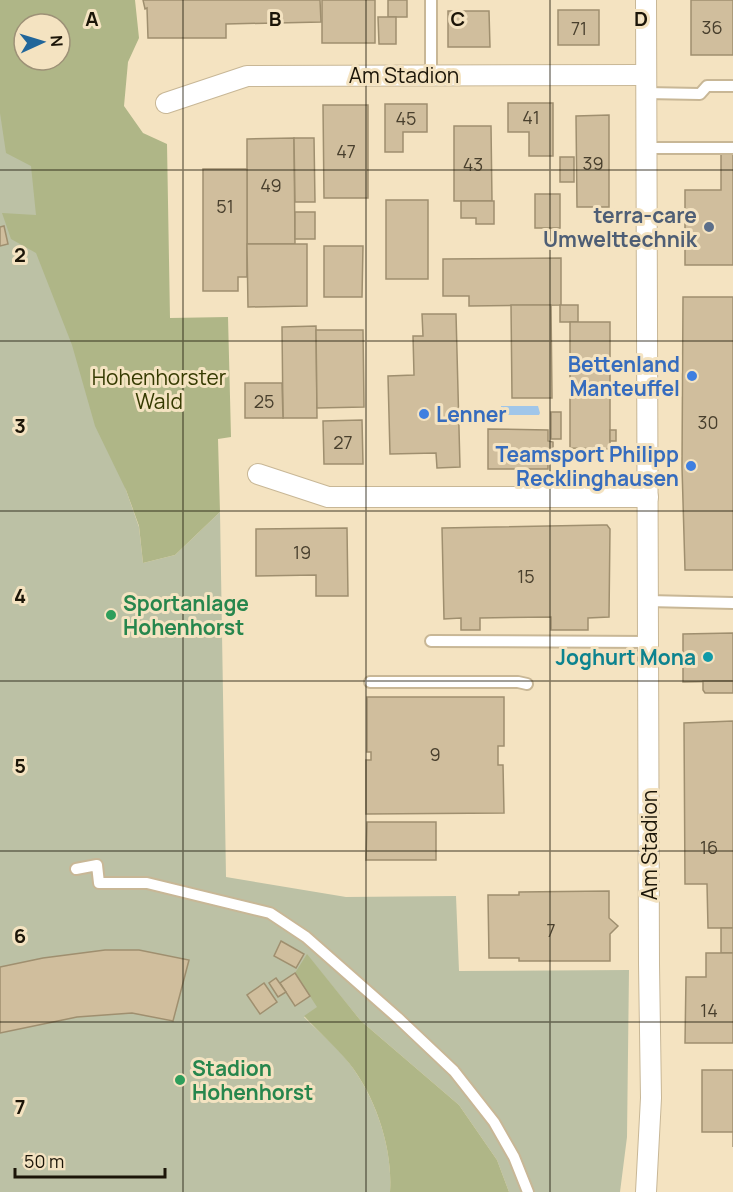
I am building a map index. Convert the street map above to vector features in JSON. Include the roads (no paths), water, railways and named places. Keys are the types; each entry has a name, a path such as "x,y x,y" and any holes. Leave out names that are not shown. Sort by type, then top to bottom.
{"street":[{"name":"Am Stadion","path":"646,0 651,1098 646,1192"},
{"name":"Am Stadion","path":"166,103 248,76 431,75 646,84"},
{"path":"258,474 328,497 648,497"}],"lane":[{"path":"431,0 431,75"},
{"path":"646,84 700,94 707,86 733,86"},
{"path":"646,148 733,148"},
{"path":"648,601 733,603"},
{"path":"431,641 649,642"},
{"path":"369,682 518,682 527,684"},
{"path":"76,869 97,865 99,883 147,883 270,913 306,938 398,1018 454,1071 494,1122 514,1157 528,1192"}],"water":[{"path":"501,406 538,406 540,413 539,415 501,415"}],"place":[{"name":"terra-care Umwelttechnik","path":"709,227"},
{"name":"Bettenland Manteuffel","path":"692,376"},
{"name":"Lenner","path":"424,414"},
{"name":"Teamsport Philipp Recklinghausen","path":"691,466"},
{"name":"Sportanlage Hohenhorst","path":"111,615"},
{"name":"Joghurt Mona","path":"708,657"},
{"name":"Stadion Hohenhorst","path":"180,1080"}],"park label":[{"name":"Hohenhorster Wald","path":"159,389"}]}
